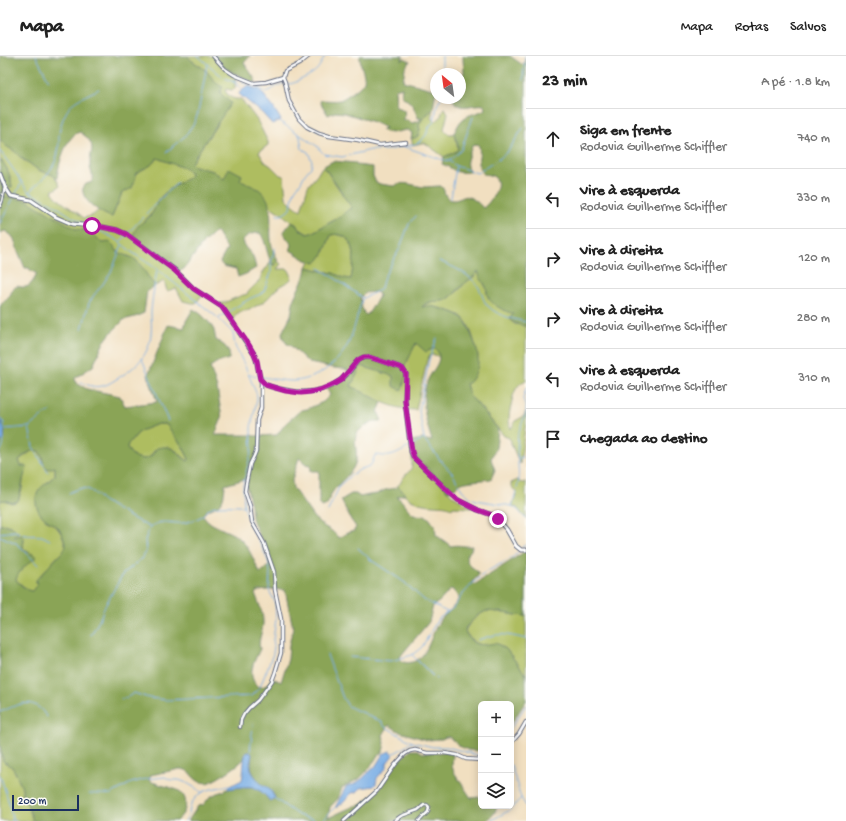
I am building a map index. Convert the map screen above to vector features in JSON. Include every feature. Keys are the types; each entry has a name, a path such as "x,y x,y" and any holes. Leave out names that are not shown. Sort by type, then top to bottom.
{"street":[{"path":"213,56 225,69 234,75 254,83 266,82 283,77"},
{"path":"309,56 299,64 285,71 283,77 288,99 297,115 307,127 329,136 380,145 406,142"},
{"path":"0,174 5,186 13,197 31,200 56,217 68,222 117,230 126,234 174,270 194,289 222,307 254,354 261,381 261,408 257,420 256,451 250,464 245,491 250,506 252,522 264,543 274,572 275,590 281,619 281,654 276,673 272,681 258,700 244,714 240,727"},
{"path":"0,206 5,186"},
{"path":"261,381 268,386 301,393 320,390 337,382 358,360 364,357 369,357 402,368 406,374 405,401 414,458 458,500 498,519 516,546 521,550 526,550"},
{"path":"514,740 526,722"},
{"path":"344,821 377,792 395,765 405,754 410,751 415,750 427,753 444,753 457,755 466,759 478,760"},
{"path":"394,821 401,816 418,810 422,805 427,805 429,810 419,821"}],"green space":[{"path":"0,56 187,56 206,71 217,84 223,87 220,93 231,103 191,163 194,166 213,171 224,179 229,168 242,175 240,180 262,192 269,204 272,248 278,261 276,264 273,265 260,233 249,235 243,240 245,247 253,256 256,268 238,277 236,269 223,266 220,262 227,249 216,231 203,243 184,269 178,272 133,237 137,227 152,214 161,197 171,188 190,177 187,169 157,158 151,165 136,173 132,188 122,193 112,217 94,208 84,196 84,186 93,180 90,167 92,148 86,137 80,132 75,134 67,145 61,159 57,179 53,175 38,170 21,158 0,140"},
{"path":"187,56 213,56 226,68 236,74 235,89 225,90 232,98 241,99 257,120 268,142 268,145 259,152 265,162 280,175 284,176 286,198 289,201 301,210 308,186 322,167 326,170 352,208 340,217 308,234 298,228 296,224 291,222 282,214 271,207 269,208 267,200 257,189 240,180 241,175 224,179 213,171 194,166 191,163 218,123 220,93 217,85 206,70"},
{"path":"213,56 250,56 244,63 255,79 256,83 226,68"},
{"path":"360,56 403,56 402,61 404,58 410,61 405,68 403,81 430,88 430,104 434,104 433,109 423,118 419,125 420,130 418,136 411,138 412,133 408,130 392,133 385,132 381,130 386,128 345,113 335,112 328,115 320,102 321,100 340,100 361,86 364,81 364,76 360,63","holes":["402,87 402,94 413,107 418,118 421,118 419,121 412,123 407,120 402,120 405,116 404,110 396,106 395,89"]},
{"path":"463,56 510,56 523,65 526,58 526,326 513,322 510,319 513,313 499,308 490,300 487,296 487,288 480,278 478,271 448,299 431,302 422,307 434,307 457,314 466,322 477,350 478,366 471,381 466,384 470,397 498,429 496,449 491,459 495,470 491,479 464,482 447,491 442,483 417,457 412,458 411,441 422,439 432,441 426,419 424,397 427,382 439,358 436,349 426,352 416,343 404,367 407,373 402,390 393,386 393,376 361,366 351,386 382,402 378,412 382,421 373,422 358,432 355,441 355,464 351,472 332,493 327,505 322,507 319,502 319,471 311,471 310,464 307,465 299,458 292,480 293,488 314,518 339,538 354,531 356,527 341,500 351,494 356,494 360,497 377,494 397,486 405,495 400,495 397,497 409,510 415,514 425,515 429,518 435,526 436,535 451,546 472,546 471,550 466,556 469,564 477,571 479,575 473,581 474,585 521,554 526,549 526,616 486,611 477,616 466,627 465,631 474,643 482,645 496,643 506,649 526,675 526,701 514,719 514,701 478,701 478,751 468,750 461,747 449,737 427,740 400,732 389,725 383,735 385,743 383,752 378,755 370,768 359,779 342,788 338,799 330,807 328,818 354,806 360,805 379,789 397,761 411,750 418,750 423,753 449,752 453,754 452,766 454,772 471,798 478,797 478,809 496,809 496,811 486,821 188,821 198,806 203,805 210,797 227,789 253,787 263,792 270,801 275,798 271,791 261,784 253,774 251,767 252,754 249,752 246,753 244,759 237,765 211,782 207,783 200,782 184,769 151,775 149,780 152,782 178,790 182,793 186,801 186,806 183,814 176,821 33,821 15,772 12,767 3,761 0,745 0,525 8,525 14,528 18,532 14,537 22,535 24,537 23,549 37,557 21,570 16,580 30,591 37,586 36,580 66,546 59,529 42,516 36,505 38,491 55,475 55,467 48,469 46,468 39,451 30,452 19,460 21,466 25,466 27,468 18,501 12,503 4,500 0,501 0,442 5,432 0,419 0,307 15,287 28,286 36,276 36,273 31,271 29,268 25,268 11,235 5,231 0,233 0,159 5,165 11,179 12,187 4,187 3,196 28,201 76,229 91,233 102,243 110,242 118,252 136,260 155,286 147,291 144,313 123,320 104,342 93,366 75,378 76,383 87,389 120,396 125,406 157,402 148,375 168,325 184,328 193,309 208,321 214,330 216,340 224,345 230,356 229,359 216,363 210,367 217,388 222,418 215,435 277,435 285,424 301,410 323,402 330,395 326,387 340,379 348,371 345,369 309,363 287,344 283,338 282,333 291,315 294,298 306,273 307,267 351,279 354,261 351,244 343,236 337,234 331,235 323,253 316,263 306,260 290,250 292,245 283,233 291,222 296,224 298,228 307,234 311,233 340,217 352,208 326,170 322,167 333,161 356,163 356,165 373,167 373,176 376,182 380,184 394,186 405,183 424,187 441,186 449,199 454,200 466,196 475,200 483,208 489,203 496,190 497,181 493,176 483,174 479,166 479,146 477,144 472,146 467,159 467,167 469,172 457,172 442,164 444,157 457,151 458,146 454,133 460,122 468,116 485,109 484,105 462,106 456,104 466,104 466,68 464,68","holes":["365,293 378,293 378,298 368,314 365,315 360,298","158,424 166,424 183,447 189,459 188,461 168,447 157,448 151,456 144,459 137,458 131,453 127,447 128,444 140,431","245,479 252,518 269,557 269,566 260,573 249,550 243,542 235,535 210,523 203,515 206,511 219,504 224,496 225,485","275,589 285,590 293,628 289,645 288,659 281,682 273,678 267,685 258,687 252,678 252,668 260,649 259,642 263,628 263,617 255,593","452,589 459,598 454,606 439,622 422,656 412,662 406,663 401,661 400,657 429,622 433,606"]},
{"path":"445,108 448,113 444,129 448,134 454,133 458,149 457,151 444,157 425,143 413,145 411,138 414,138 420,130 419,125 423,118 433,109 431,118 436,121"},
{"path":"0,140 23,160 38,170 53,175 60,186 52,191 54,195 84,218 93,215 99,210 112,217 122,193 128,190 136,173 151,165 157,158 187,169 190,177 166,192 160,198 152,213 134,232 203,294 196,303 183,301 176,288 167,291 164,281 155,286 136,261 115,249 113,245 102,243 92,233 85,230 76,229 3,196 4,187 12,187 7,169 0,159"},
{"path":"331,235 342,235 348,239 351,244 354,257 351,280 333,273 307,267 310,261 316,263 325,251"},
{"path":"278,261 281,264 277,269 288,269 291,276 290,281 277,289 268,299 254,307 238,313 234,322 225,310 218,304 247,294 259,281 269,263 271,262 275,265"},
{"path":"479,270 486,287 487,294 514,313 512,322 526,326 526,380 518,386 514,393 509,417 511,429 515,421 524,416 526,411 526,425 520,464 509,438 504,436 470,397 466,384 478,356 472,334 464,319 461,316 443,309 430,306 421,308 422,306 431,302 447,300 475,276"},
{"path":"416,343 428,351 436,348 440,358 435,355 429,356 416,410 399,408 390,405 351,386 362,365 393,376 407,373 404,367"},
{"path":"158,424 166,424 183,447 189,459 188,461 176,451 168,447 155,450 151,456 144,459 137,458 131,453 127,447 128,444 140,431"},
{"path":"33,450 39,451 43,462 55,466 55,475 42,487 47,521 60,531 66,546 36,580 37,586 32,591 29,591 16,580 17,575 33,554 28,553 23,549 24,539 11,538 16,535 17,532 5,524 0,525 0,501 18,501 22,489 24,474 19,460"},
{"path":"417,457 453,496 472,508 453,507 452,509 445,506 427,505 411,500 407,497 397,486 410,470 412,458"},
{"path":"518,480 521,483 526,482 526,519 516,507 512,506 517,492 511,487 511,483"},
{"path":"486,611 526,616 526,675 506,649 496,643 490,645 478,644 472,640 465,631 471,622"},
{"path":"0,745 3,761 12,767 15,772 33,821 0,821"}],"water":[{"path":"248,86 260,90 281,120 272,124 262,113 239,94"},
{"path":"0,419 4,429 4,440 0,442"},
{"path":"390,751 393,755 387,763 387,767 377,778 376,784 374,786 361,788 357,792 352,793 336,808 346,787 353,785 362,779 375,767 383,754"},
{"path":"249,752 252,754 250,764 253,774 261,784 269,788 275,798 270,801 265,795 253,787 227,789 242,780 245,756 246,753"}],"waterway":[{"path":"36,56 49,81"},
{"path":"198,56 223,77 232,81 243,90"},
{"path":"288,84 296,82 313,73 318,69 325,56"},
{"path":"442,56 442,68"},
{"path":"523,80 525,56"},
{"path":"166,153 185,136 194,123 198,113 207,65"},
{"path":"232,81 254,86 266,92 284,83"},
{"path":"29,192 46,176 55,162 58,151 60,127 69,107 78,100 99,89"},
{"path":"279,121 317,146 324,154 342,157 371,150 389,150 415,144 421,141 426,135 430,125 434,122 438,104"},
{"path":"450,160 461,150 473,117"},
{"path":"405,147 449,161 456,166 477,173 499,159 508,151 523,128"},
{"path":"277,215 282,215 291,207 295,190 311,167 312,161 308,152 302,149 298,133"},
{"path":"0,151 29,192 53,204 72,217 86,224"},
{"path":"451,198 456,166"},
{"path":"128,233 178,182"},
{"path":"15,195 21,184"},
{"path":"0,223 13,199"},
{"path":"261,377 288,381 301,380 317,375 338,358 348,344 363,298 381,288 384,277 399,250 409,224 416,216"},
{"path":"93,227 117,240 157,269 218,318 233,333 235,346 257,395 251,427 252,449 243,485 244,506 252,529 268,561 270,571 269,590 275,602 276,619 273,654 260,687 251,696 167,700 149,698 134,693 121,699"},
{"path":"120,242 126,236"},
{"path":"82,329 89,303 112,270 122,245"},
{"path":"228,312 264,291 271,273 271,262 275,248"},
{"path":"439,261 456,268 472,279 479,288 485,303 497,313 526,322"},
{"path":"319,268 363,298"},
{"path":"81,382 94,387 106,385 128,372 139,362 147,350 150,342 151,307 157,270"},
{"path":"219,318 225,314"},
{"path":"437,338 429,360 419,411 424,439 452,473 462,490 471,498 512,506 526,519"},
{"path":"142,359 168,421"},
{"path":"249,375 257,376"},
{"path":"512,506 519,480 517,447 518,434 526,412 523,399 526,388"},
{"path":"5,429 29,427 51,411"},
{"path":"0,418 4,423 4,432"},
{"path":"29,427 33,447 48,472"},
{"path":"0,452 4,439"},
{"path":"413,445 424,439"},
{"path":"328,511 340,485 361,469 370,466 375,455 391,456 409,447"},
{"path":"518,458 526,457"},
{"path":"69,493 85,488 90,490 110,505 149,527"},
{"path":"91,635 123,574 145,554 145,540 150,527 163,522 183,523 190,521 201,516 212,507 244,506"},
{"path":"0,533 15,531 25,535 42,536 50,540"},
{"path":"0,536 16,543 38,565"},
{"path":"522,547 526,545"},
{"path":"358,548 371,560 404,582 424,600 447,612"},
{"path":"350,657 391,661 412,655 422,647 438,619 453,608 473,583 486,572 513,557 519,551"},
{"path":"478,640 497,635 526,639"},
{"path":"327,655 343,698 348,706 381,721 384,726 412,742 433,747 447,747 478,755"},
{"path":"413,656 436,679"},
{"path":"0,712 29,703 34,704 42,710 47,717"},
{"path":"514,723 526,705"},
{"path":"250,752 253,724"},
{"path":"392,754 412,742"},
{"path":"513,773 521,798 526,806"},
{"path":"0,775 7,796 12,818 11,821"},
{"path":"89,794 111,794 131,783 146,779 165,777 171,780 179,780 187,783 202,792"},
{"path":"185,821 193,801 200,793 210,789 230,786"},
{"path":"274,798 298,815 317,821"},
{"path":"490,821 510,810 521,798"},
{"path":"322,821 335,807"},
{"path":"12,818 16,821"}],"route":[{"path":"92,226 117,230 126,234 174,270 194,289 222,307 249,345 257,361 260,379 268,386 301,393 320,390 341,380 358,360 364,357 369,357 400,366 406,374 405,401 412,455 416,461 458,500 478,510 495,516 498,519"}]}
